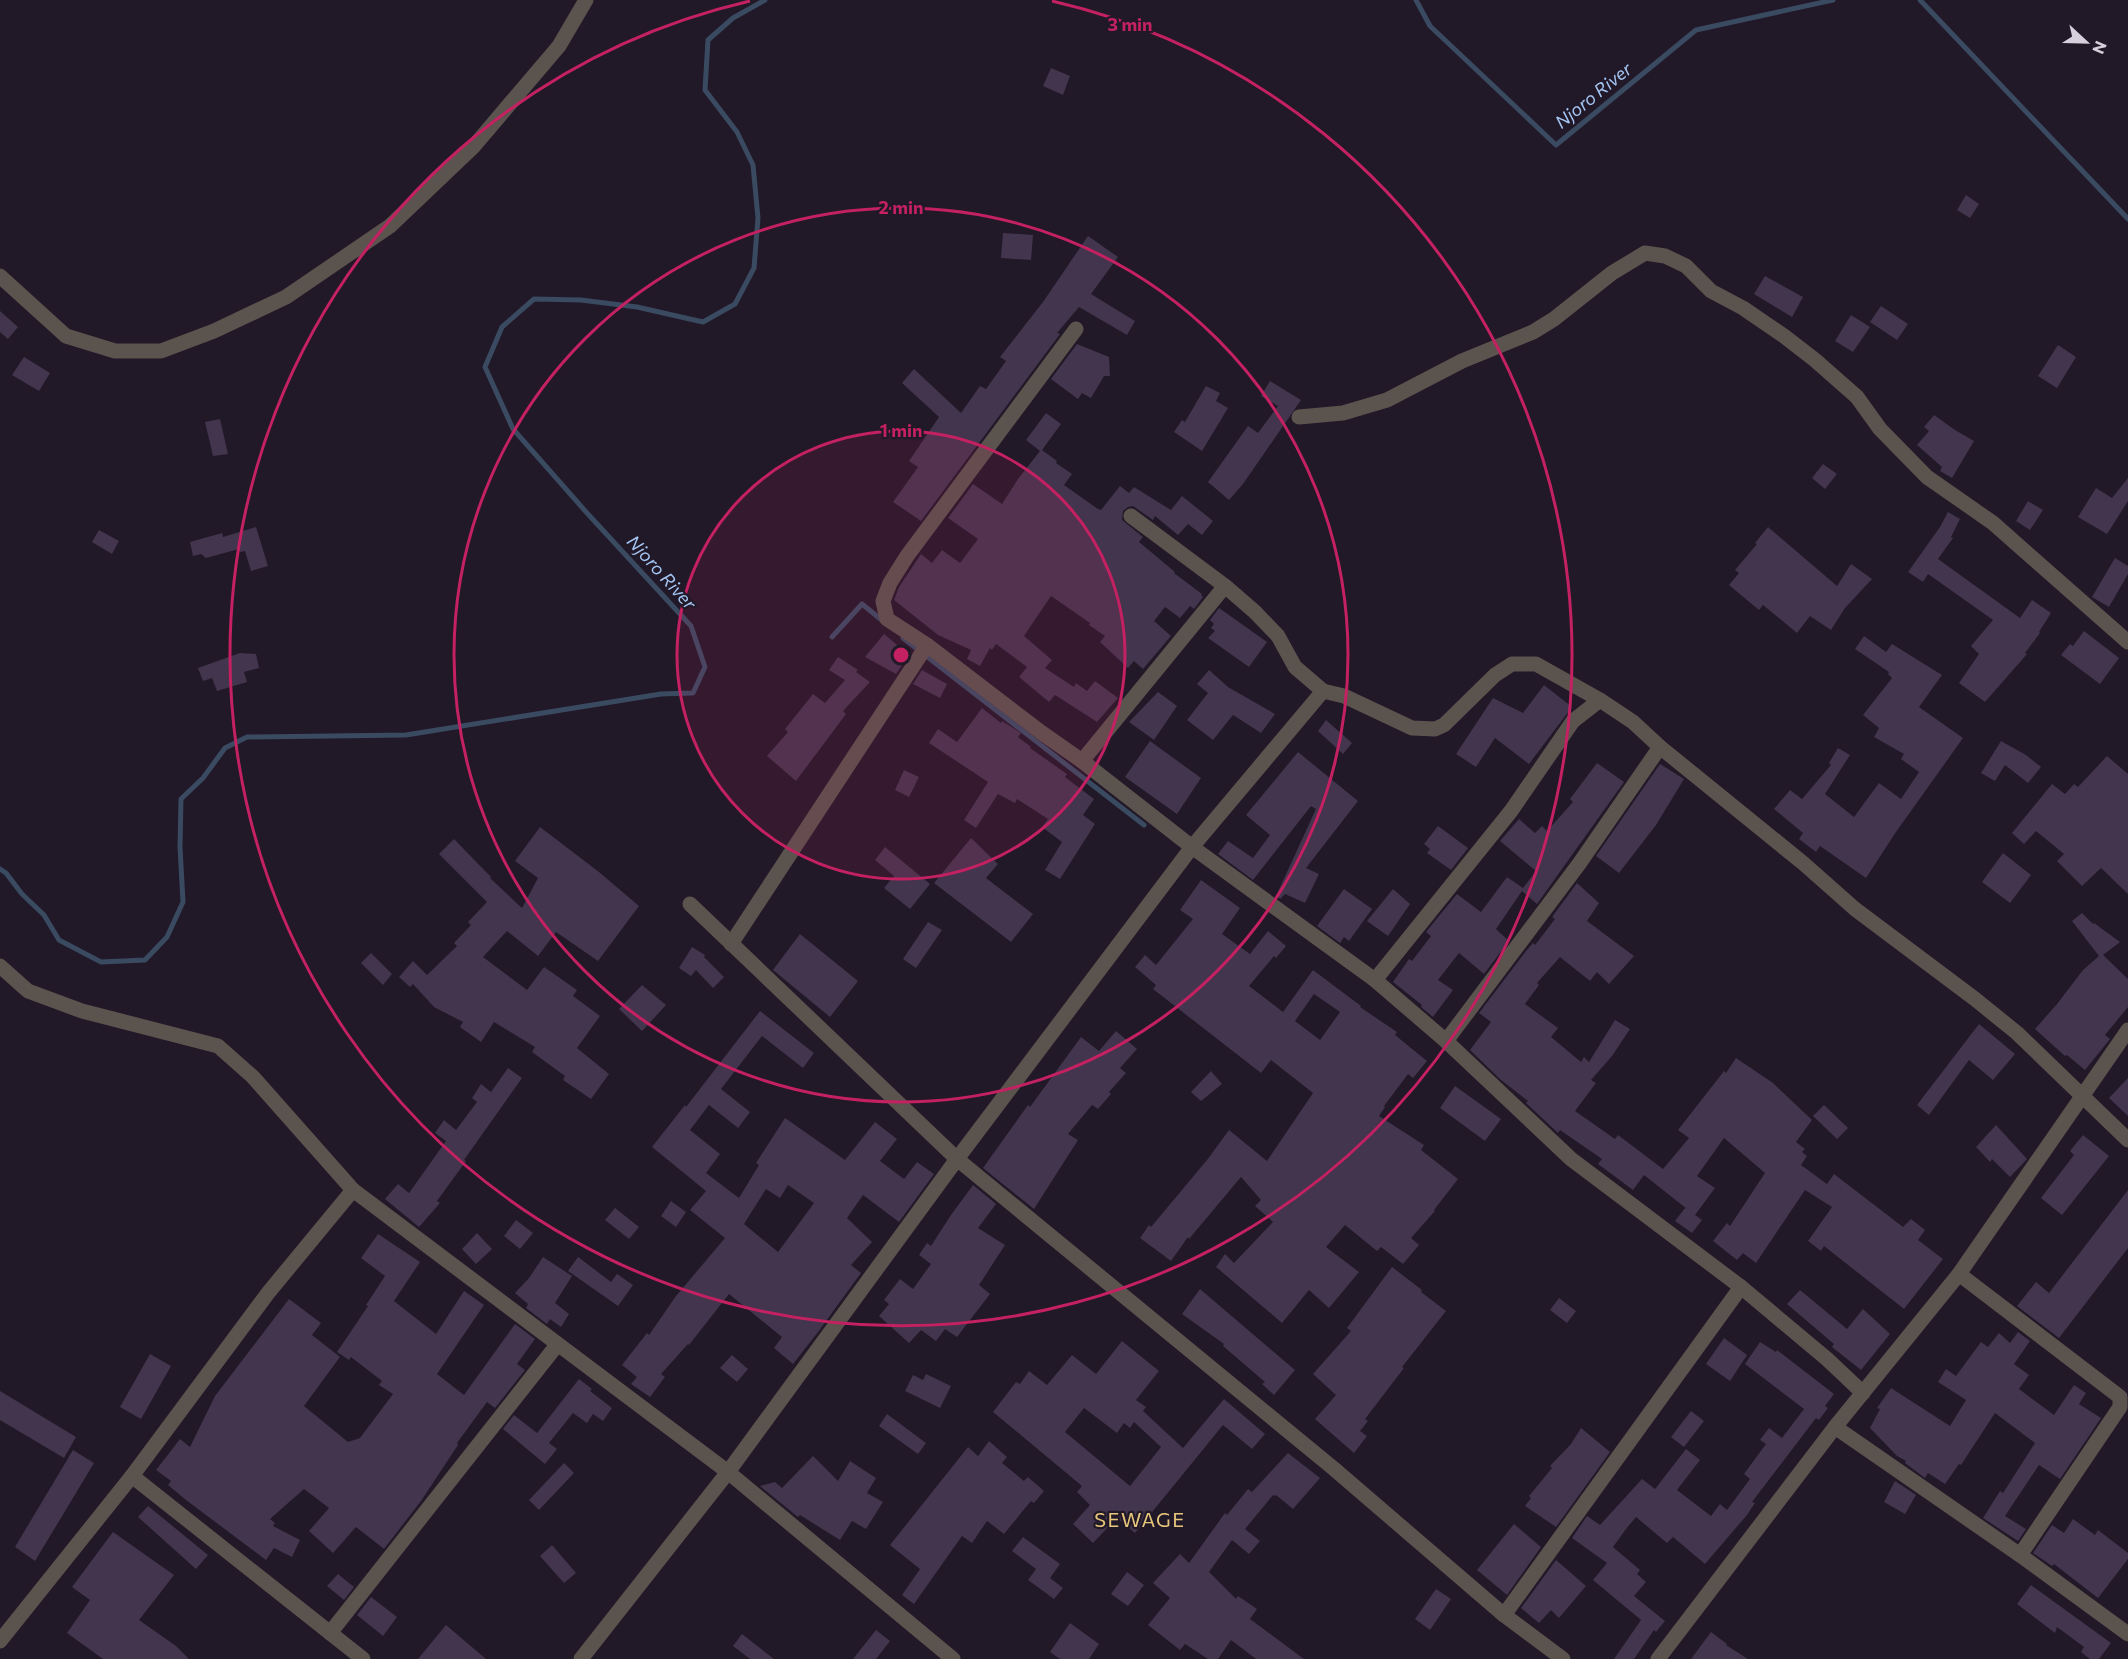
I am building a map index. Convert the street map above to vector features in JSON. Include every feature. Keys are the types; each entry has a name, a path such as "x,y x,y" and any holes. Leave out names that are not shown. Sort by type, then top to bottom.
{"street":[{"path":"0,276 66,336 115,351 160,351 245,317 286,297 390,226 474,146 559,46 586,0"},
{"path":"1299,417 1343,413 1387,400 1462,361 1533,332 1554,319 1612,273 1645,253 1665,256 1686,266 1711,291 1743,308 1830,372 1857,397 1880,429 1927,477 1993,523 2128,642"},
{"path":"1076,329 907,556 890,583 883,601 887,619 927,645 1042,734 1083,761 1192,847 1375,980 1446,1041 1571,1159 1741,1287 1827,1359 1863,1393"},
{"path":"1131,516 1256,612 1278,636 1295,667 1323,691 1344,696 1412,728 1435,729 1444,725 1495,675 1512,664 1536,664 1600,700 1633,722 1855,909 2017,1033 2128,1140"},
{"path":"1083,761 1225,586"},
{"path":"731,944 927,645"},
{"path":"581,1659 728,1472 957,1159 1192,847 1323,691"},
{"path":"1375,980 1511,811 1573,721 1600,700"},
{"path":"1446,1041 1579,864 1660,747"},
{"path":"690,904 957,1159 1333,1467 1504,1616 1563,1659"},
{"path":"0,966 28,991 82,1011 218,1046 253,1077 353,1190 728,1472 953,1659"},
{"path":"1658,1659 1835,1427 1959,1274 2128,1030"},
{"path":"0,1641 6,1621 132,1476 268,1293 353,1190"},
{"path":"1959,1274 2120,1397 2120,1407 2020,1555"},
{"path":"1504,1616 1741,1287"},
{"path":"330,1633 557,1345"},
{"path":"1835,1427 2020,1555 2128,1634"},
{"path":"132,1476 363,1659"}],"building":[{"path":"1051,68 1070,76 1063,95 1043,86"},
{"path":"1966,195 1979,204 1970,218 1957,210"},
{"path":"1003,233 1033,235 1031,260 1001,258"},
{"path":"1088,236 1118,257 1091,294 1135,321 1127,335 1079,307 1057,333 1060,334 921,521 893,502 918,467 909,461 939,417 902,383 914,369 961,413 980,386 986,389 1006,361 1000,357 1043,302"},
{"path":"1765,276 1803,297 1792,317 1754,294"},
{"path":"1881,306 1908,324 1897,340 1870,322"},
{"path":"0,311 18,327 8,339 0,332"},
{"path":"1851,315 1870,327 1853,352 1835,341"},
{"path":"1077,344 1109,357 1110,376 1104,376 1091,398 1082,393 1078,399 1051,379"},
{"path":"2058,345 2076,357 2057,388 2038,376"},
{"path":"24,357 50,373 39,391 12,375"},
{"path":"1270,381 1301,400 1243,484 1229,500 1208,482 1248,426 1258,433 1278,406 1261,396"},
{"path":"1206,386 1220,393 1216,401 1228,408 1202,451 1174,432 1182,420 1185,422"},
{"path":"1046,413 1061,424 1042,450 1072,474 1064,485 1098,509 1101,510 1120,486 1129,493 1134,487 1171,510 1182,496 1213,521 1202,535 1188,524 1178,535 1155,516 1153,520 1133,506 1123,511 1122,520 1143,537 1139,542 1203,597 1194,609 1190,606 1180,618 1165,607 1154,621 1171,636 1143,669 1134,661 1128,668 1100,642 1105,636 1051,596 1024,636 1052,660 1045,668 1074,687 1076,683 1087,691 1095,681 1118,698 1097,722 1055,695 1049,702 1019,677 1027,667 996,644 992,650 990,648 980,666 967,659 971,650 938,635 894,600 899,587 921,554 932,563 942,550 960,563 978,539 948,518 973,484 1002,504 1040,451 1026,440"},
{"path":"1934,415 1974,441 1952,478 1940,471 1942,467 1917,445 1929,431 1924,427"},
{"path":"220,419 228,454 213,456 205,422"},
{"path":"1823,464 1837,474 1825,489 1812,478"},
{"path":"2128,478 2128,501 2107,534 2078,517 2096,488 2112,498"},
{"path":"2028,501 2043,510 2030,530 2016,521"},
{"path":"1948,512 1960,519 1951,537 1953,538 1938,559 2020,618 2032,600 2051,613 2025,653 2027,654 1985,702 1959,683 1979,654 1971,646 1993,620 1928,574 1923,582 1908,572"},
{"path":"256,527 268,566 251,571 245,551 240,552 239,549 206,558 201,554 193,556 190,542 222,533 223,537"},
{"path":"1768,527 1837,586 1851,564 1872,579 1845,608 1831,630 1810,616 1797,633 1763,605 1759,610 1729,585 1739,573 1735,570"},
{"path":"99,530 119,541 112,554 92,542"},
{"path":"2115,558 2128,566 2128,574 2109,607 2092,597"},
{"path":"1219,608 1267,642 1249,667 1208,638 1215,631 1211,628 1214,624 1210,620"},
{"path":"2084,631 2119,658 2100,684 2061,655 2070,644 2073,646"},
{"path":"884,634 909,655 896,674 865,657"},
{"path":"1864,636 1886,652 1892,644 1942,675 1919,707 1963,738 1866,878 1820,846 1816,852 1799,839 1803,833 1774,809 1790,790 1802,799 1831,765 1829,763 1838,748 1850,755 1825,794 1854,817 1879,783 1901,799 1919,772 1901,759 1904,754 1874,737 1879,728 1863,715 1892,678 1889,672 1855,649"},
{"path":"240,653 256,654 259,668 244,672 247,682 217,691 212,678 203,681 198,668"},
{"path":"838,657 858,670 856,672 870,682 843,711 846,714 796,781 767,756 788,732 785,729 813,694 825,703 845,680 829,670"},
{"path":"922,670 947,684 940,698 913,684"},
{"path":"1209,670 1228,687 1275,714 1261,733 1233,715 1213,740 1187,720 1208,693 1197,684"},
{"path":"1544,685 1572,707 1529,764 1495,738 1476,767 1456,754 1493,698 1523,713"},
{"path":"1158,692 1177,706 1154,740 1129,722"},
{"path":"982,708 1001,723 1002,721 1021,733 1018,737 1030,748 1067,774 1065,777 1094,799 1083,815 1095,824 1060,879 1045,870 1062,842 1042,827 1048,819 1017,799 1015,803 998,794 976,828 964,820 988,782 929,743 938,729 957,742"},
{"path":"1326,720 1352,743 1343,754 1318,731"},
{"path":"1150,741 1201,778 1177,814 1125,777"},
{"path":"2001,741 2026,755 2041,767 2028,783 2005,765 1995,781 1981,773"},
{"path":"1298,752 1358,801 1306,868 1319,874 1305,903 1285,894 1280,899 1276,896 1316,809 1311,806 1253,880 1218,854 1228,841 1253,858 1270,835 1246,815"},
{"path":"2107,756 2128,774 2128,894 2101,868 2082,886 2057,861 2064,854 2036,831 2024,844 2012,833 2052,784 2065,794 2074,784 2078,787"},
{"path":"1597,763 1624,782 1537,904 1522,891 1496,929 1509,941 1484,974 1459,953 1438,980 1453,990 1433,1017 1393,982 1409,959 1412,961 1431,936 1426,932 1457,894 1481,912 1507,877 1523,888 1536,871 1500,841 1519,819 1535,833 1542,826 1547,831 1573,802 1570,799"},
{"path":"1660,764 1684,779 1656,825 1619,873 1596,856"},
{"path":"904,770 919,777 909,797 895,790"},
{"path":"1438,826 1468,848 1451,870 1427,853 1430,849 1424,844"},
{"path":"540,827 639,906 598,961 556,932 538,956 507,931 483,957 527,990 544,967 577,990 573,996 600,1016 577,1048 609,1074 591,1099 563,1080 565,1076 532,1052 535,1047 494,1022 481,1042 460,1027 463,1022 434,1007 413,984 410,987 399,977 413,961 427,975 457,946 454,943 471,925 468,922 487,902 439,854 454,839 522,908 538,878 515,861"},
{"path":"971,838 998,864 986,878 1033,914 1011,942 934,883"},
{"path":"885,847 930,884 910,909 884,888 894,876 875,860"},
{"path":"2003,853 2031,875 2010,903 1982,882"},
{"path":"1201,880 1240,908 1222,934 1250,954 1268,931 1286,946 1276,958 1274,956 1249,986 1283,1012 1313,970 1360,1007 1397,1032 1395,1035 1427,1061 1413,1078 1408,1074 1379,1116 1424,1145 1421,1150 1458,1179 1435,1211 1411,1238 1419,1245 1403,1264 1381,1247 1377,1251 1345,1225 1326,1247 1359,1272 1329,1308 1309,1290 1282,1323 1216,1267 1225,1254 1234,1263 1273,1222 1255,1206 1261,1200 1241,1177 1189,1239 1188,1237 1171,1261 1140,1238 1207,1160 1229,1130 1267,1161 1313,1093 1271,1060 1261,1073 1153,989 1156,985 1135,967 1145,955 1156,965 1193,919 1180,910","holes":["1314,994 1340,1012 1320,1040 1295,1021"]},
{"path":"1577,883 1599,903 1587,921 1634,956 1609,984 1597,972 1590,981 1560,957 1537,983 1539,985 1525,1004 1558,1028 1551,1037 1581,1062 1584,1057 1589,1062 1615,1020 1630,1029 1612,1056 1591,1080 1596,1083 1575,1111 1615,1139 1618,1135 1663,1169 1689,1138 1678,1130 1736,1058 1773,1083 1812,1120 1796,1142 1805,1149 1802,1152 1807,1156 1801,1165 1827,1184 1834,1174 1903,1227 1911,1219 1925,1230 1918,1240 1943,1259 1904,1309 1824,1246 1821,1251 1808,1241 1832,1207 1805,1190 1756,1263 1743,1253 1737,1260 1713,1241 1727,1223 1730,1226 1765,1173 1724,1138 1697,1176 1715,1188 1695,1215 1702,1220 1692,1233 1675,1221 1685,1208 1687,1209 1644,1175 1633,1190 1598,1164 1602,1159 1560,1130 1558,1133 1526,1103 1528,1101 1501,1080 1470,1050 1491,1022 1479,1013 1526,951 1533,943 1535,945 1555,919 1552,917"},
{"path":"1344,889 1372,909 1349,941 1344,937 1340,943 1317,926"},
{"path":"1393,889 1410,904 1388,936 1367,921"},
{"path":"2082,913 2093,924 2120,942 2103,955 2128,979 2128,1007 2105,1035 2110,1039 2085,1070 2067,1055 2065,1056 2035,1029 2083,970 2099,956 2072,921"},
{"path":"928,922 942,930 916,968 903,959"},
{"path":"800,934 858,981 830,1017 773,970"},
{"path":"692,947 705,955 704,957 724,977 713,988 696,970 691,976 679,968"},
{"path":"371,953 392,974 383,985 361,963"},
{"path":"642,985 666,1005 642,1031 619,1009"},
{"path":"760,1011 814,1053 803,1068 762,1036 721,1089 750,1112 738,1128 709,1105 690,1130 720,1154 706,1173 739,1198 759,1165 756,1163 785,1118 845,1160 875,1122 897,1139 880,1161 904,1179 917,1162 934,1174 899,1222 863,1195 847,1218 872,1242 851,1265 861,1273 793,1364 774,1348 782,1337 729,1294 689,1345 661,1374 665,1377 650,1397 631,1384 637,1377 622,1365 647,1333 649,1335 676,1296 725,1238 690,1210 706,1191 652,1147 685,1105 686,1107","holes":["788,1185 814,1203 778,1252 744,1224 766,1189 780,1198"]},
{"path":"1979,1024 2015,1054 1993,1080 1969,1060 1929,1115 1917,1105"},
{"path":"1116,1031 1137,1049 1120,1068 1126,1073 1098,1109 1092,1105 1068,1134 1078,1140 1034,1209 983,1168 1081,1037 1099,1051"},
{"path":"508,1068 522,1078 437,1201 440,1203 419,1227 385,1199 398,1184 409,1193 446,1141 435,1133 444,1120 456,1130 477,1102 472,1098 481,1084 491,1092"},
{"path":"1211,1071 1222,1084 1201,1101 1191,1092"},
{"path":"2128,1078 2128,1116 2109,1098"},
{"path":"1455,1086 1501,1119 1485,1141 1440,1108"},
{"path":"1824,1105 1848,1128 1837,1139 1813,1116"},
{"path":"1996,1125 2027,1159 2010,1177 1992,1159 1990,1162 1976,1147"},
{"path":"2083,1135 2109,1156 2062,1215 2041,1198 2074,1155 2070,1151"},
{"path":"973,1185 996,1204 978,1228 1005,1245 979,1285 990,1294 957,1337 945,1329 936,1341 921,1330 909,1343 879,1316 889,1304 884,1300 900,1279 913,1289 931,1264 919,1255 927,1243 931,1246"},
{"path":"2128,1190 2128,1248 2059,1338 2017,1306 2036,1282 2049,1293"},
{"path":"671,1201 686,1212 676,1227 661,1216"},
{"path":"615,1208 639,1227 629,1239 605,1220"},
{"path":"516,1220 533,1233 520,1249 504,1236"},
{"path":"477,1233 492,1249 476,1264 462,1249"},
{"path":"378,1234 420,1262 394,1301 436,1334 464,1291 484,1305 437,1374 464,1395 515,1324 535,1339 517,1364 525,1370 495,1408 487,1402 457,1443 458,1445 421,1501 384,1549 356,1527 333,1553 309,1531 329,1508 304,1489 270,1519 275,1523 273,1526 300,1540 292,1557 274,1548 266,1560 186,1500 168,1485 171,1481 156,1470 180,1439 190,1447 215,1396 289,1299 321,1323 312,1335 340,1357 304,1406 348,1442 360,1438 393,1394 379,1385 382,1381 351,1357 349,1360 337,1352 385,1276 361,1258"},
{"path":"543,1257 572,1276 555,1303 569,1314 561,1327 550,1319 547,1324 526,1308 528,1304 515,1293 529,1278"},
{"path":"578,1257 611,1282 617,1274 633,1285 618,1306 568,1271"},
{"path":"1392,1267 1446,1311 1365,1419 1368,1421 1360,1431 1367,1436 1354,1453 1315,1419 1336,1395 1313,1374 1351,1331 1347,1328"},
{"path":"1200,1289 1295,1370 1274,1395 1262,1384 1265,1382 1223,1346 1224,1344 1182,1314"},
{"path":"1800,1290 1847,1329 1863,1309 1890,1334 1861,1370 1832,1347 1834,1344 1787,1304"},
{"path":"1559,1298 1576,1311 1567,1323 1550,1310"},
{"path":"2018,1332 2030,1341 2014,1364 2029,1375 2019,1389 2054,1415 2074,1385 2086,1393 2079,1404 2101,1418 2060,1479 2039,1465 2005,1516 2026,1529 2018,1541 1983,1518 2000,1491 2003,1493 2035,1443 1995,1413 1961,1465 1959,1464 1945,1484 1928,1473 1925,1478 1897,1456 1870,1428 1880,1409 1877,1408 1891,1388 1950,1426 1966,1400 1938,1382 1946,1369 1956,1376 1981,1342 1988,1347 1999,1333 2010,1343"},
{"path":"1724,1338 1747,1355 1730,1381 1706,1364"},
{"path":"1122,1341 1159,1371 1136,1400 1146,1407 1143,1411 1183,1448 1224,1399 1265,1434 1252,1449 1223,1425 1135,1533 1117,1518 1093,1543 1073,1524 1090,1505 1077,1492 1082,1486 993,1412 1016,1382 1020,1384 1029,1371 1047,1385 1072,1355 1096,1374","holes":["1084,1408 1117,1433 1124,1423 1130,1428 1134,1422 1161,1447 1130,1486 1065,1432"]},
{"path":"1760,1342 1776,1352 1777,1350 1834,1394 1825,1406 1828,1408 1819,1420 1816,1418 1752,1502 1755,1503 1747,1515 1705,1564 1673,1537 1667,1543 1636,1517 1613,1547 1640,1570 1637,1574 1646,1582 1634,1596 1665,1621 1656,1632 1654,1630 1634,1659 1614,1659 1641,1620 1593,1580 1607,1563 1572,1538 1587,1516 1600,1525 1642,1479 1655,1489 1686,1449 1700,1460 1677,1490 1711,1516 1720,1504 1727,1510 1750,1479 1744,1474 1766,1444 1760,1440 1769,1428 1782,1438 1804,1409 1745,1364"},
{"path":"150,1354 171,1366 141,1419 120,1407"},
{"path":"732,1355 748,1369 737,1382 720,1368"},
{"path":"926,1374 951,1386 940,1408 905,1391 913,1375 923,1380"},
{"path":"579,1379 612,1408 603,1421 593,1414 587,1423 573,1413 549,1443 557,1449 545,1464 503,1429 514,1415 537,1433"},
{"path":"0,1391 76,1437 64,1458 0,1420"},
{"path":"1691,1411 1704,1421 1684,1447 1671,1437"},
{"path":"887,1414 926,1443 918,1454 879,1426"},
{"path":"1581,1428 1610,1452 1556,1527 1525,1506 1531,1498 1529,1496 1552,1468 1550,1466 1571,1444"},
{"path":"989,1441 1007,1457 1002,1463 1024,1481 1028,1477 1044,1491 1034,1503 1031,1501 1004,1534 987,1521 972,1543 962,1536 914,1604 902,1595 920,1569 890,1545 968,1447 978,1456"},
{"path":"73,1450 94,1463 35,1561 15,1547"},
{"path":"1288,1453 1320,1478 1293,1509 1273,1495 1245,1529 1260,1541 1249,1554 1232,1540 1209,1572 1236,1599 1238,1596 1257,1609 1250,1619 1304,1659 1256,1659 1231,1640 1218,1659 1208,1659 1185,1644 1180,1650 1148,1625 1170,1598 1153,1583 1180,1554 1189,1563 1225,1513 1227,1515 1248,1489 1252,1492"},
{"path":"813,1456 838,1481 850,1461 876,1478 867,1493 883,1502 866,1529 852,1521 840,1540 800,1515 798,1517 760,1486 775,1482 782,1488"},
{"path":"564,1463 574,1473 539,1510 529,1500"},
{"path":"1895,1481 1916,1495 1905,1514 1884,1502"},
{"path":"148,1506 208,1555 196,1569 138,1517"},
{"path":"2073,1519 2095,1535 2098,1530 2128,1553 2128,1559 2098,1598 2054,1564 2052,1566 2033,1553 2052,1525 2064,1533"},
{"path":"1514,1524 1541,1547 1507,1595 1477,1570"},
{"path":"113,1532 174,1575 139,1620 176,1646 189,1659 103,1659 67,1633 90,1600 72,1587"},
{"path":"1023,1537 1060,1564 1050,1578 1063,1588 1054,1599 1028,1580 1036,1569 1012,1551"},
{"path":"552,1545 576,1573 564,1583 540,1556"},
{"path":"1556,1560 1586,1586 1559,1618 1551,1610 1539,1623 1521,1608"},
{"path":"1127,1572 1144,1585 1128,1606 1111,1594"},
{"path":"338,1574 354,1587 344,1600 327,1586"},
{"path":"2031,1585 2111,1643 2099,1659 2090,1659 2081,1652 2084,1647 2057,1627 2055,1633 2017,1604"},
{"path":"1436,1589 1451,1599 1430,1630 1415,1619"},
{"path":"371,1597 397,1617 383,1636 357,1615"},
{"path":"1070,1623 1099,1644 1089,1659 1060,1659 1050,1652"},
{"path":"446,1625 486,1659 418,1659"},
{"path":"876,1630 890,1641 876,1659 853,1659"},
{"path":"1711,1632 1726,1645 1748,1659 1691,1659"},
{"path":"742,1634 774,1659 750,1659 733,1646"}],"waterway":[{"name":"Njoro River","path":"0,869 44,915 59,940 101,962 145,960 167,937 183,902 180,847 181,799 203,778 225,748 247,737 406,735 661,694 693,693 705,667 691,626 513,429 485,367 502,327 534,299 581,300 637,307 703,322 735,304 754,268 758,218 753,165 737,132 705,90 708,40 733,18 765,0"},
{"name":"Njoro River","path":"1416,0 1430,26 1556,145 1696,30 1833,0"},
{"name":"Njoro River","path":"1920,0 2128,219"},
{"path":"832,637 862,604 884,622"},
{"path":"903,638 1144,825"}],"district":[{"name":"SEWAGE","path":"1140,1519"}]}
